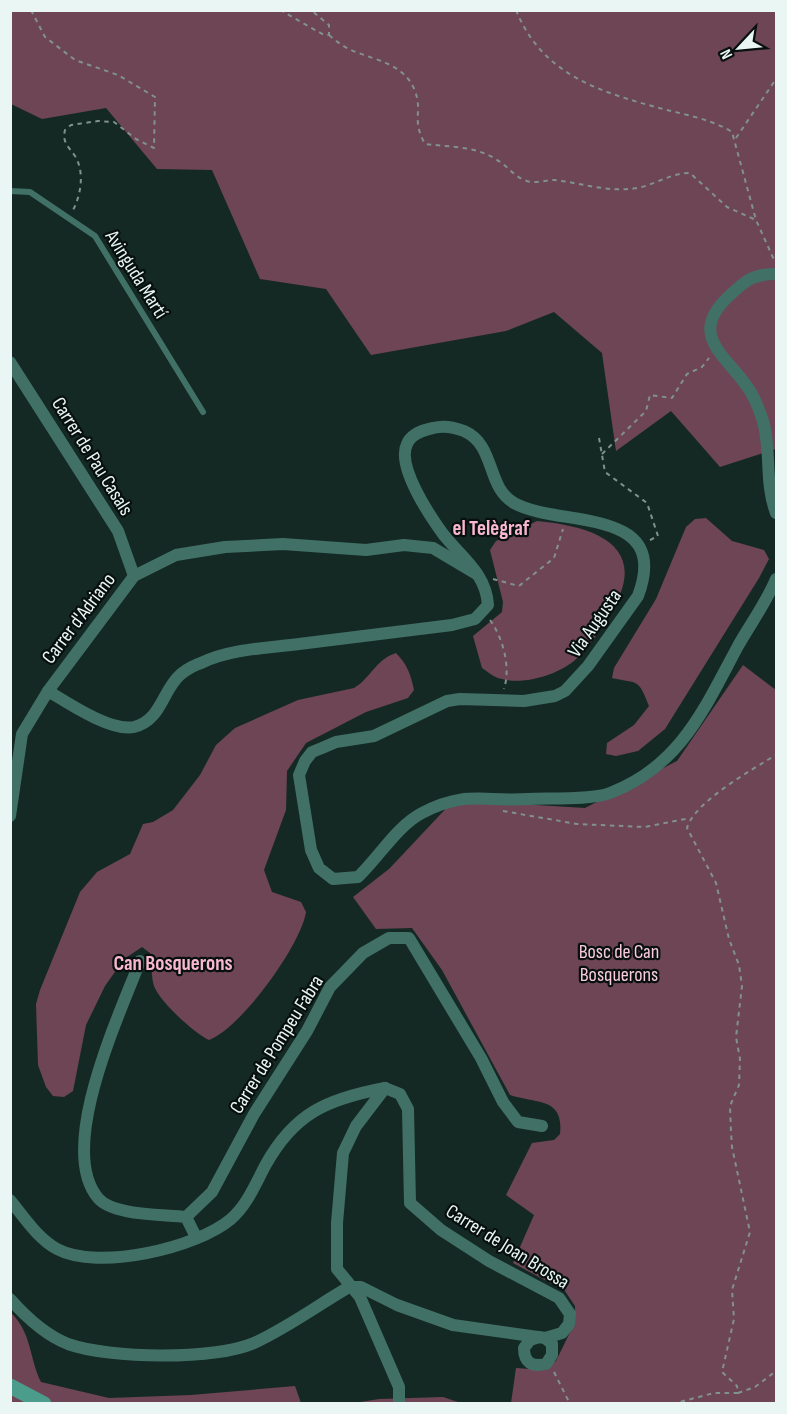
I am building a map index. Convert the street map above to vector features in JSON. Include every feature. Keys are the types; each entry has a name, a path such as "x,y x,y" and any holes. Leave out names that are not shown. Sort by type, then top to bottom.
{"street":[{"path":"777,274 757,274 724,301 714,314 710,332 716,351 746,385 761,416 768,476 777,513"},
{"name":"Carrer de Pau Casals","path":"10,362 118,531 134,576"},
{"path":"48,691 105,722 122,728 135,727 148,721 161,706 170,687 181,674 202,662 255,649 452,625 475,620 488,605 487,593 479,575 468,559 442,533 405,464 407,444 420,431 437,427 454,427 471,435 485,449 496,480 507,497 526,507 601,521 621,530 638,547"},
{"name":"Carrer d'Adriano","path":"10,816 22,734 48,691 134,576 176,555 225,547 283,544 366,550 404,545 433,548 479,575"},
{"name":"Via Augusta","path":"638,547 645,568 638,596 575,682 555,696 524,701 447,701 374,736 336,742 312,752 299,775 311,850 319,868 333,879 357,876 419,814 458,798 488,799 607,794 650,770 676,747 699,720 777,579"},
{"name":"Carrer de Pompeu Fabra","path":"186,1216 212,1192 254,1114 307,1031 330,987 363,953 389,938 409,938 508,1109 519,1122 542,1126"},
{"path":"140,961 100,1070 85,1125 83,1155 87,1177 98,1198 120,1210 186,1216 196,1237"},
{"path":"10,1200 30,1226 58,1250 84,1256 124,1258 160,1251 230,1220 247,1201 283,1135 309,1113 337,1099 385,1088"},
{"path":"385,1088 356,1126 343,1153 336,1223 337,1269 360,1297 399,1387 399,1404"},
{"name":"Carrer de Joan Brossa","path":"385,1088 400,1094 408,1109 410,1203 451,1237 489,1261 559,1298 566,1305 570,1314 569,1324 562,1333 542,1338"},
{"path":"10,1299 30,1321 68,1344 110,1351 167,1355 216,1354 254,1343 350,1287 361,1287 396,1305 453,1325 542,1338 552,1344 552,1355 546,1364 537,1366 529,1364 524,1357 524,1348 530,1340 542,1338"},
{"path":"10,1386 44,1404"}],"lane":[{"name":"Avinguda Martí","path":"10,191 30,192 95,236 203,412"}],"path":[{"path":"31,10 45,37 75,60 118,75 155,97 154,148 136,139 114,122 98,121 71,125 65,130 66,145 80,167 80,197 69,217"},
{"path":"280,10 324,35 329,35 344,47 396,68 410,80 416,93 417,129 425,144 482,152 498,160 513,174 528,182 553,180 604,189 626,190 648,186 680,173 690,173 727,207 756,220"},
{"path":"311,10 329,25 329,35"},
{"path":"516,10 530,38 560,70 580,80 724,127 736,138 756,220 777,264"},
{"path":"736,138 777,79"},
{"path":"602,454 646,411 650,395 672,398 687,374 702,367 716,351"},
{"path":"599,438 605,472 647,503 658,536 638,547"},
{"path":"479,575 519,586 554,558 566,516"},
{"path":"483,610 500,638 504,655 506,682 500,701"},
{"path":"488,799 505,812 577,824 645,827 690,818 747,772 777,755"},
{"path":"690,818 687,828 716,883 729,939 740,965 742,986 736,1037 740,1059 740,1085 730,1106 732,1147 750,1232 732,1290 734,1319 722,1372 736,1386 738,1393"},
{"path":"546,1364 554,1372 570,1404"},
{"path":"672,1404 714,1393 738,1393 755,1387 777,1371"}],"green space":[{"path":"11,11 776,11 776,449 720,467 671,411 616,451 602,353 554,312 506,331 371,355 326,289 260,279 212,170 157,169 106,108 42,119 11,104"},
{"path":"706,518 732,541 764,550 769,559 665,729 638,751 616,756 606,754 607,743 634,725 649,706 640,686 633,682 612,678 614,668 656,599 686,527 695,519"},
{"path":"537,521 582,529 600,537 614,546 622,559 625,576 619,596 606,620 575,660 550,674 530,680 511,681 492,675 482,668 473,636 502,612 503,602 490,550 496,541"},
{"path":"396,653 406,666 414,690 408,698 366,712 306,743 287,771 286,810 264,870 272,892 301,902 306,912 293,944 268,984 237,1020 209,1040 178,1016 157,993 153,982 150,953 142,947 124,959 105,986 86,1025 73,1091 64,1097 53,1096 46,1087 38,1065 36,1004 80,892 97,872 130,854 143,824 153,822 173,810 200,775 216,745 235,728 298,700 354,688 383,660"},
{"name":"Bosc de Can Bosquerons","path":"743,665 776,690 776,1403 511,1403 516,1368 543,1370 556,1361 575,1322 575,1306 565,1291 513,1263 534,1215 506,1195 532,1143 554,1140 560,1134 558,1114 547,1104 510,1095 442,970 412,928 376,929 353,897 389,869 454,800 585,808 677,761"},
{"path":"10,1312 26,1337 41,1382 109,1398 191,1395 295,1386 301,1403 11,1403"},
{"path":"443,1397 461,1403 348,1404 379,1399"}],"district":[{"name":"el Telègraf","path":"491,528"},
{"name":"Can Bosquerons","path":"173,963"}]}
